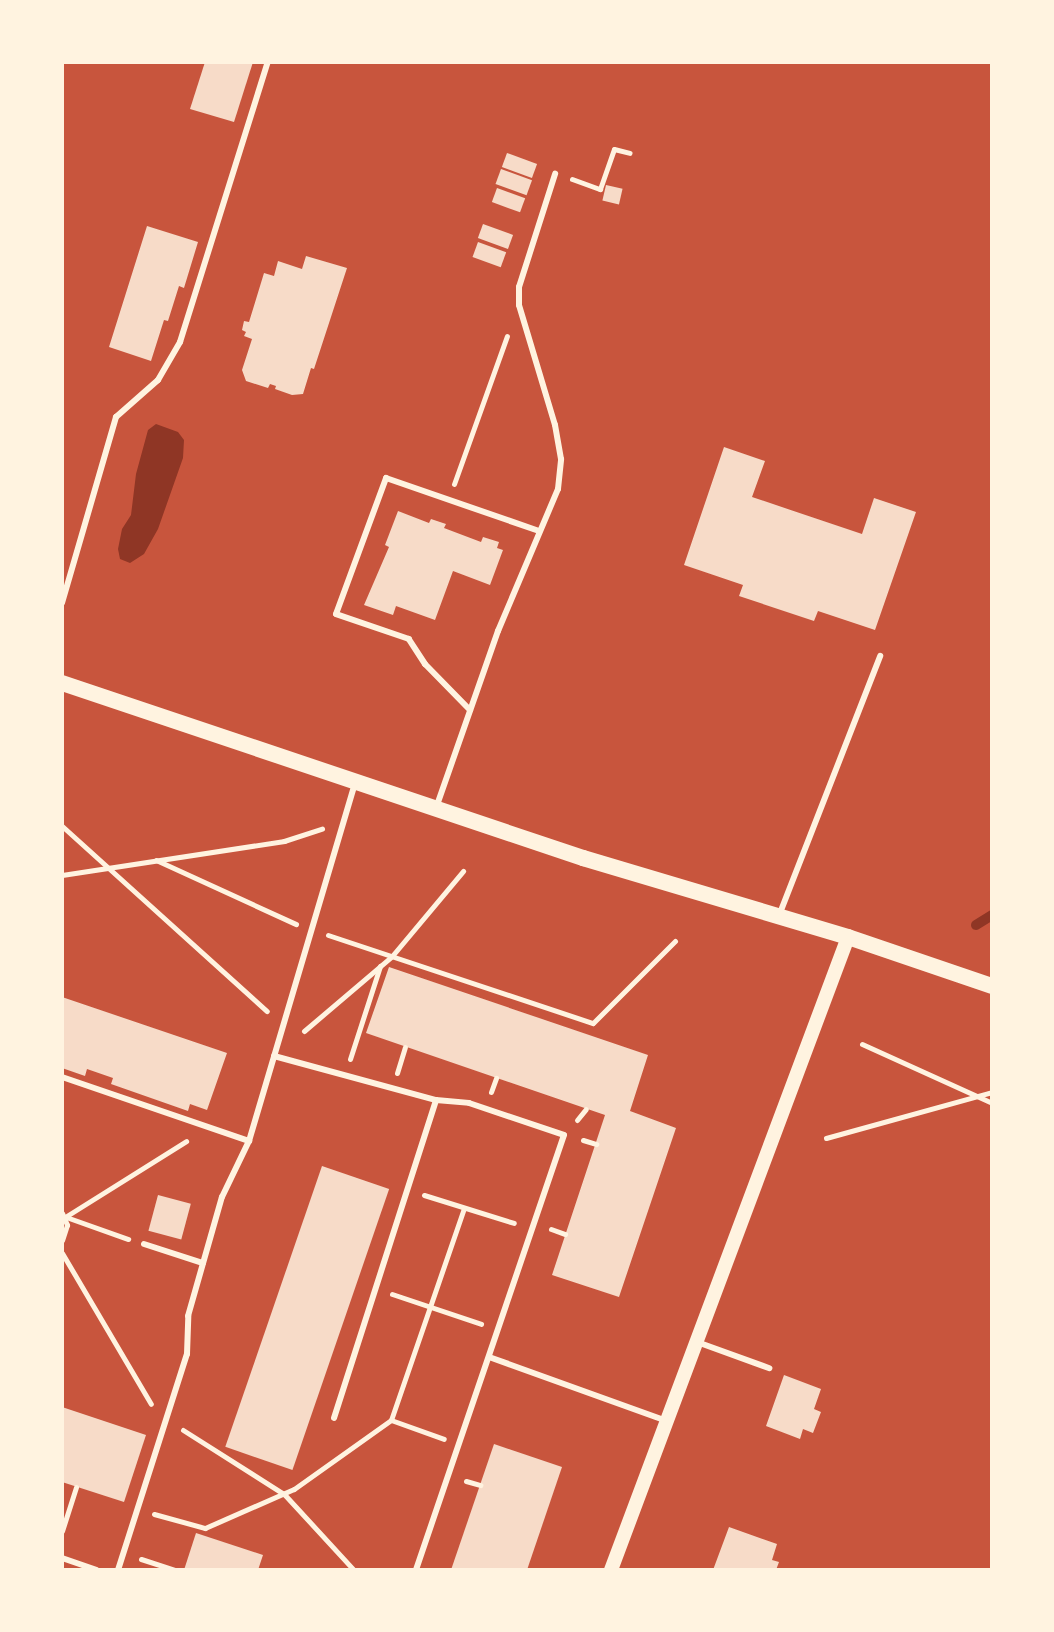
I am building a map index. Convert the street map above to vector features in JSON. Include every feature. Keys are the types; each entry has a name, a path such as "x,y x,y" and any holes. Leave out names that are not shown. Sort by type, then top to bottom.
{"main road":[{"path":"62,683 583,858 848,937 992,986"}],"street":[{"path":"611,1570 848,937"}],"lane":[{"path":"62,603 116,417 158,380 180,342 268,62"},
{"path":"436,808 470,710 558,489 561,459 555,425 519,305 519,287 555,174"},
{"path":"470,710 425,664 409,639 336,614 386,478 539,531"},
{"path":"779,916 880,656"},
{"path":"118,1570 187,1354 188,1316 222,1197 249,1141 355,782"},
{"path":"274,1056 436,1100 469,1103 564,1135 416,1570"},
{"path":"62,1077 249,1141"},
{"path":"334,1418 436,1100"},
{"path":"144,1244 203,1263"},
{"path":"697,1342 769,1368"},
{"path":"489,1357 667,1421"},
{"path":"62,1558 96,1570"}],"path":[{"path":"555,174 600,189 614,149 630,153"},
{"path":"448,500 519,305"},
{"path":"62,826 283,1025"},
{"path":"62,875 284,841 331,826"},
{"path":"156,860 311,929 593,1023 675,941"},
{"path":"62,868 74,873"},
{"path":"274,1056 392,956 463,871"},
{"path":"344,1075 380,966"},
{"path":"862,1044 992,1103"},
{"path":"826,1138 992,1092"},
{"path":"64,1215 206,1127"},
{"path":"408,1190 532,1229"},
{"path":"137,1509 205,1528 284,1494 391,1420 464,1208"},
{"path":"62,1240 66,1232 64,1215"},
{"path":"64,1215 144,1244"},
{"path":"62,1253 154,1410"},
{"path":"376,1288 498,1330"},
{"path":"391,1420 445,1439"},
{"path":"175,1425 284,1494 354,1570"},
{"path":"62,1531 76,1487"},
{"path":"123,1553 175,1570"}],"shaded area":[{"path":"156,424 178,432 184,440 183,458 158,529 144,554 130,563 120,559 118,549 122,529 131,515 136,474 148,430"}],"building":[{"path":"205,62 253,62 234,122 190,109"},
{"path":"507,153 537,164 532,178 502,167"},
{"path":"501,169 532,180 527,195 496,184"},
{"path":"606,185 623,189 619,204 602,201"},
{"path":"497,188 525,198 520,212 492,202"},
{"path":"483,224 513,235 508,249 478,238"},
{"path":"147,226 198,242 184,288 179,286 151,361 109,347"},
{"path":"478,242 506,252 501,267 473,257"},
{"path":"306,256 347,268 314,369 311,368 303,394 292,395 270,384 268,388 246,381 242,370 252,339 244,336 246,332 242,330 244,321 249,322 264,273 274,276 278,261 302,269"},
{"path":"724,447 765,461 752,497 862,534 874,498 916,512 875,630 818,611 814,621 739,596 743,585 684,565"},
{"path":"398,511 429,523 431,519 446,524 444,528 481,542 483,537 499,542 497,548 503,550 490,585 453,571 435,620 396,606 393,615 364,605 389,547 385,545"},
{"path":"389,967 648,1055 630,1111 676,1128 619,1297 552,1275 605,1115 366,1033"},
{"path":"62,997 227,1053 207,1110 190,1104 188,1111 111,1084 113,1078 87,1069 85,1076 62,1068"},
{"path":"322,1166 389,1189 292,1470 225,1447"},
{"path":"158,1195 191,1204 181,1240 148,1231"},
{"path":"784,1375 821,1389 814,1409 821,1412 813,1433 803,1429 800,1439 766,1426"},
{"path":"62,1407 146,1435 124,1502 62,1482"},
{"path":"494,1444 562,1467 527,1570 451,1570"},
{"path":"729,1527 777,1544 772,1560 779,1562 776,1570 713,1570"},
{"path":"196,1533 263,1555 258,1570 184,1570"}],"waterway":[{"path":"976,925 992,915"}]}
